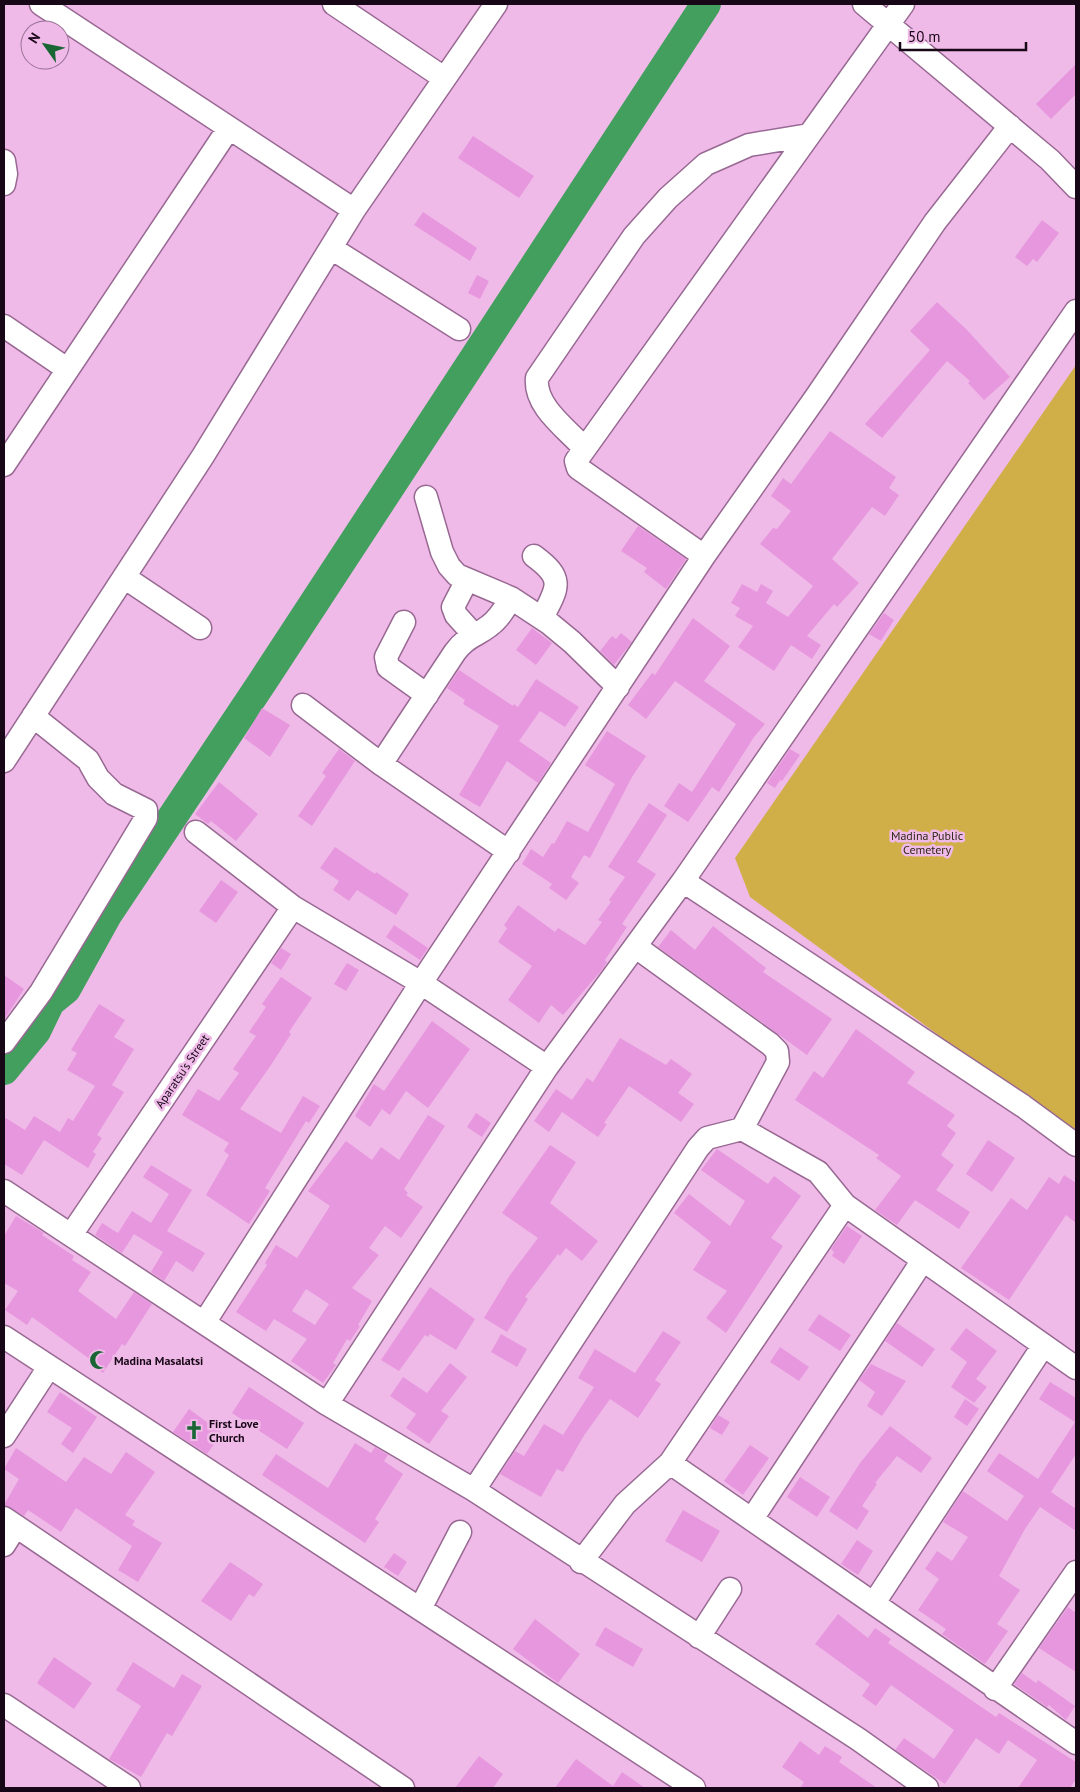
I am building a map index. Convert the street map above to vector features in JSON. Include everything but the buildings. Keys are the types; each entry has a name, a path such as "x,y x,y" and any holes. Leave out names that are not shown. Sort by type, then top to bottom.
{"street":[{"path":"41,4 354,210"},
{"path":"334,4 444,78"},
{"path":"4,761 10,736 33,716 203,456 354,210 496,4"},
{"path":"864,4 889,23 1050,160 1076,187"},
{"path":"704,556 578,468 576,461 903,4"},
{"path":"204,1323 421,984 704,556 816,397 930,229 1010,126"},
{"path":"4,465 229,128"},
{"path":"584,448 540,400 536,387 537,378 634,236 668,198 706,164 749,145 809,134"},
{"path":"4,161 6,174 4,184"},
{"path":"331,248 459,329"},
{"path":"327,1404 547,1067 683,881 1076,311"},
{"path":"4,326 67,369"},
{"path":"426,497 442,552 449,566 467,580 512,598 542,618 572,642 618,687"},
{"path":"534,556 549,566 555,577 553,595 542,618"},
{"path":"124,577 200,628"},
{"path":"467,580 453,607 456,615 474,635"},
{"path":"381,764 460,646 465,640 495,621 512,598"},
{"path":"404,622 386,657 386,663 388,667 427,695"},
{"path":"304,705 381,764 509,852"},
{"path":"4,1042 41,992 146,818 146,810 114,794 98,778 88,760 33,716"},
{"path":"196,832 293,907 421,984 547,1067"},
{"path":"683,881 1023,1106 1076,1146"},
{"name":"Aparatsu’s Street","path":"70,1235 293,907"},
{"path":"636,947 777,1051 778,1062 742,1129"},
{"path":"474,1490 698,1148 707,1138 742,1129 818,1172 845,1205 1076,1368"},
{"path":"4,1191 327,1404 474,1490 581,1562 858,1739 927,1788"},
{"path":"581,1562 625,1504 670,1463 845,1205"},
{"path":"752,1519 922,1260"},
{"path":"4,1337 694,1788"},
{"path":"874,1602 1044,1346"},
{"path":"4,1436 49,1367"},
{"path":"670,1463 874,1602 995,1689 1076,1743"},
{"path":"4,1545 10,1522 403,1788"},
{"path":"420,1609 460,1532"},
{"path":"995,1689 1076,1572"},
{"path":"699,1637 730,1589"},
{"path":"4,1705 129,1788"}],"green space":[{"name":"Madina Public Cemetery","path":"1076,365 1076,1136 750,897 735,858"}],"waterway":[{"path":"4,1070 36,1031 50,1002 66,989 107,915 263,681 706,4"}],"place":[{"name":"Madina Masalatsi","path":"99,1360"},
{"name":"First Love Church","path":"194,1430"}]}
